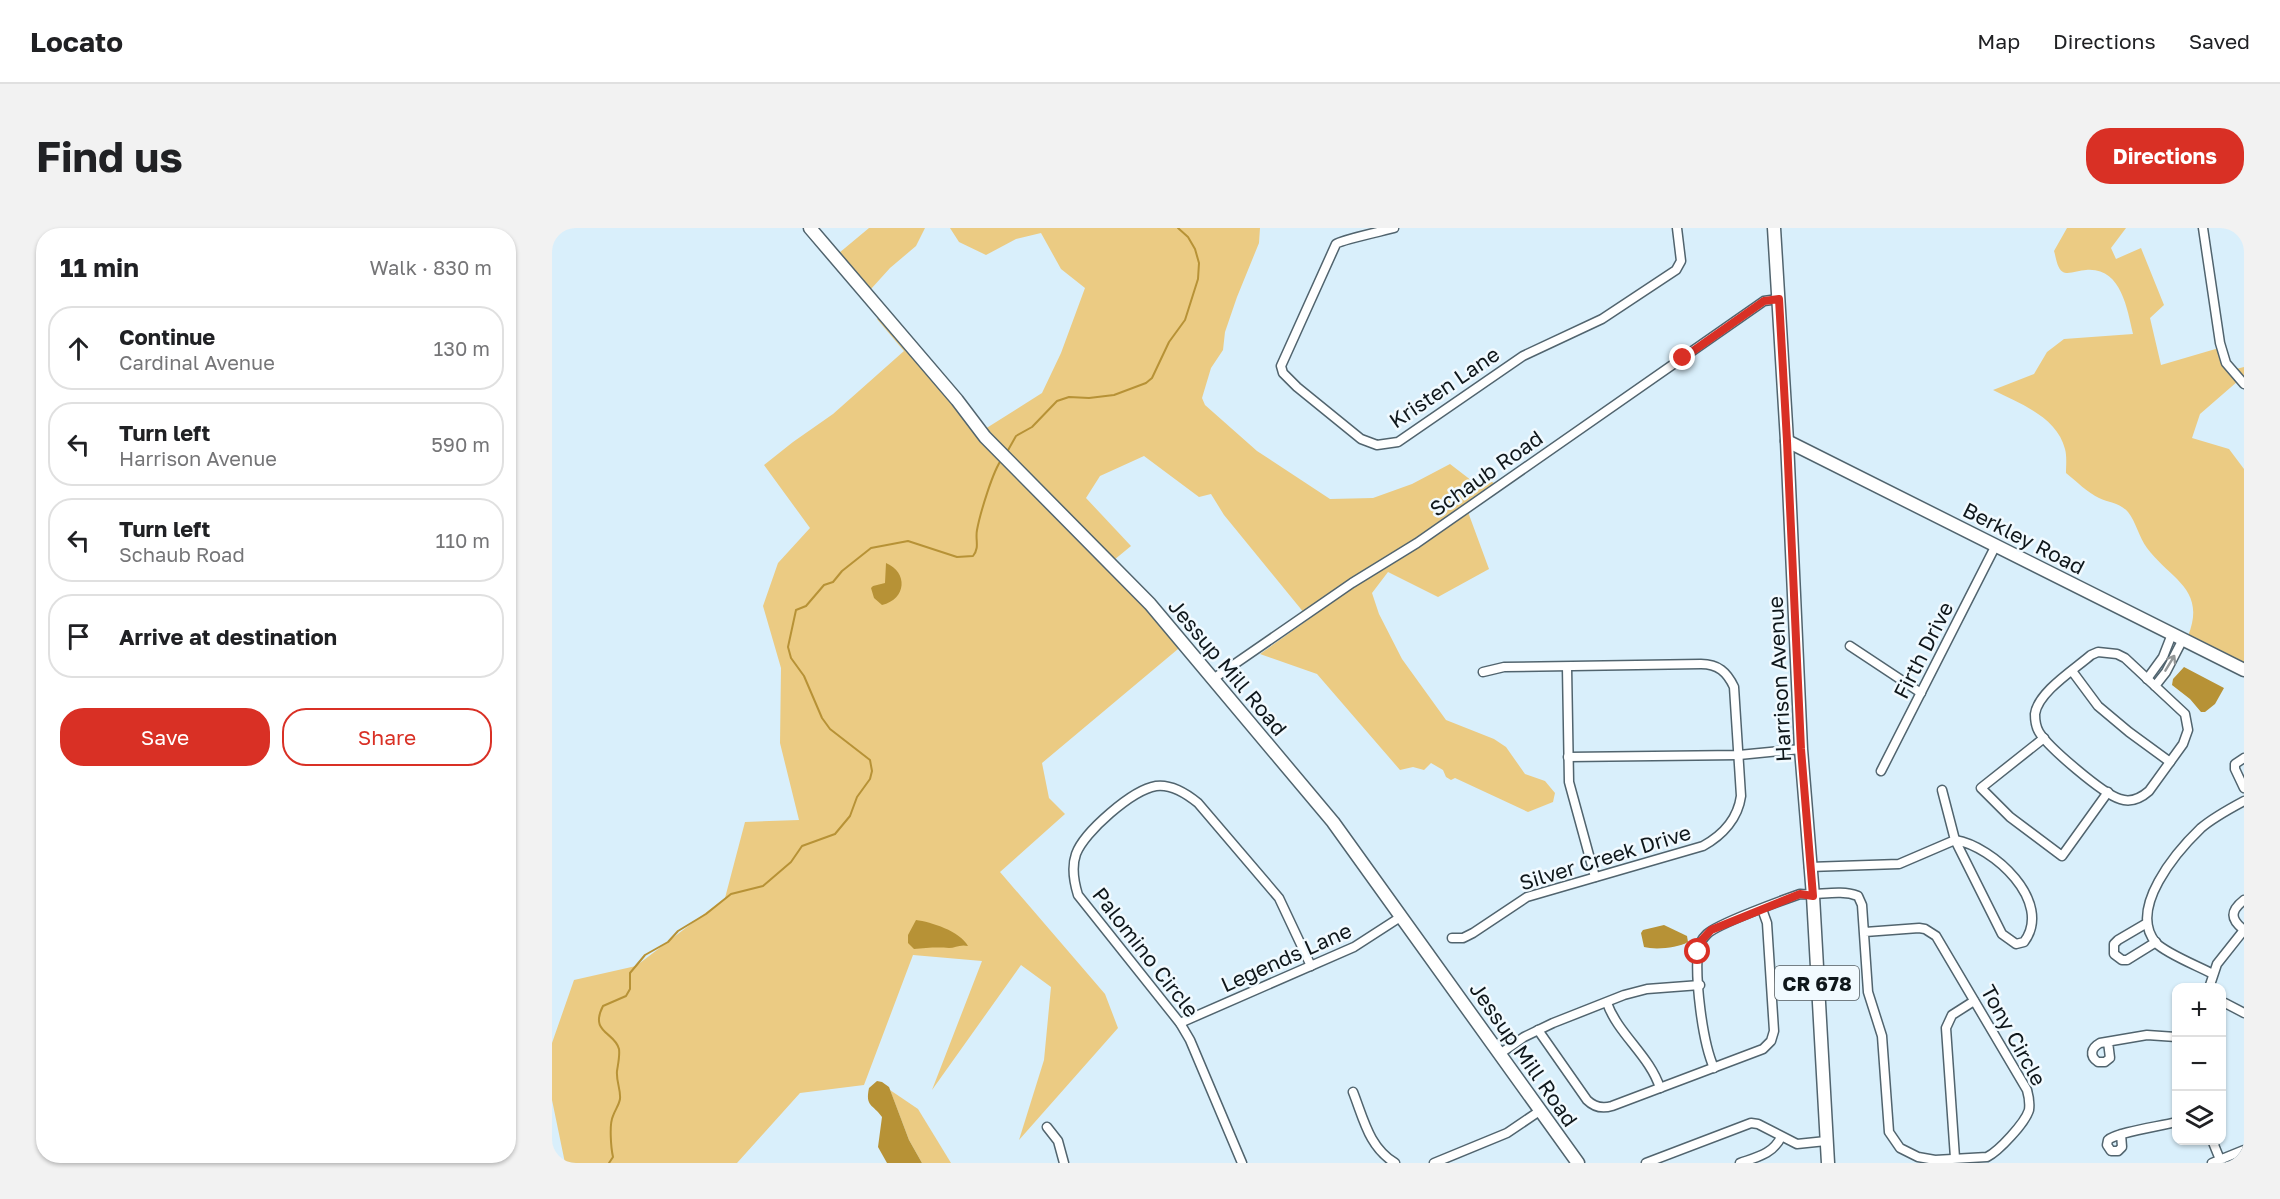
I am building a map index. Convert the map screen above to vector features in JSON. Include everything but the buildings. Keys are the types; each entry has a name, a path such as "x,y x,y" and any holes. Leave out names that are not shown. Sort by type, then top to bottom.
{"street":[{"name":"Jessup Mill Road","path":"810,228 957,400 994,447 1130,582 1333,822 1578,1163"},
{"name":"Kristen Lane","path":"1394,228 1361,238 1342,240 1336,244 1281,366 1283,373 1297,387 1361,439 1381,445 1398,441 1523,356 1602,320 1676,270 1681,261 1677,228"},
{"name":"Harrison Avenue","path":"1774,228 1787,441 1801,749 1813,896 1828,1163"},
{"path":"2203,228 2220,343 2226,363 2244,384"},
{"name":"Schaub Road","path":"1214,679 1352,583 1417,543 1764,301 1779,299"},
{"name":"Berkley Road","path":"1787,441 2244,670"},
{"name":"Firth Drive","path":"1881,771 1996,545"},
{"path":"2147,679 2178,637"},
{"path":"2155,686 2166,672 2178,637"},
{"path":"1850,646 1921,693"},
{"path":"2107,652 2125,658 2181,708 2187,721 2186,737 2170,762 2142,797 2119,799 2056,752 2044,738 2037,725 2035,714 2043,696 2072,671 2091,655 2107,652"},
{"name":"Silver Creek Drive","path":"1452,938 1462,938 1473,933 1527,897 1703,846 1728,826 1739,804 1739,755 1734,687 1730,678 1719,668 1710,664 1504,667 1484,672"},
{"path":"1567,667 1570,794 1594,877"},
{"path":"2072,671 2098,706 2128,732 2170,762"},
{"path":"2044,738 1981,788 2010,818 2062,856 2108,792"},
{"path":"1568,757 1739,755 1801,749"},
{"path":"2244,758 2235,764 2244,788"},
{"name":"Palomino Circle","path":"1242,1163 1190,1040 1180,1023 1078,895 1074,882 1076,855 1087,835 1131,798 1147,789 1158,786 1188,795 1198,803 1279,898 1311,966"},
{"path":"1809,867 1899,864 1955,840 1967,842 2001,862 2014,877 2033,913 2034,920 2029,936 2024,942 2016,944 2002,934 1955,840 1942,790"},
{"path":"2213,974 2176,956 2156,942 2147,923 2148,905 2152,893 2185,845 2201,828 2218,815 2244,801"},
{"name":"Tony Circle","path":"1813,896 1843,893 1858,896 1861,900 1869,992 1882,1036 1889,1132 1900,1148 1908,1153 1935,1160 1987,1157 1993,1154 2025,1117 2029,1106 2027,1090 1941,943 1930,932 1918,928 1865,932"},
{"path":"1714,1068 1705,1044 1700,985 1698,949 1706,934 1717,927 1800,894 1813,896"},
{"path":"2210,983 2228,949 2244,930 2236,923 2233,913 2236,906 2244,900"},
{"path":"1538,1030 1584,1097 1594,1106 1609,1107 1763,1049 1773,1038 1774,1031 1767,923 1762,909"},
{"name":"Legends Lane","path":"1180,1023 1354,947 1402,916"},
{"path":"2147,923 2118,940 2114,944 2114,954 2122,960 2127,960 2156,942"},
{"path":"1501,1053 1538,1030 1607,1002 1647,989 1700,985"},
{"path":"1955,1158 1946,1028 1952,1015 1974,1001"},
{"path":"1607,1002 1612,1013 1652,1070 1660,1088"},
{"path":"2226,1004 2244,1013"},
{"path":"2108,1042 2147,1035 2172,1036"},
{"path":"1353,1092 1373,1143 1395,1163"},
{"path":"1434,1163 1507,1133 1541,1110"},
{"path":"1646,1163 1751,1123 1758,1124 1790,1142 1802,1144 1826,1141"},
{"path":"2121,1134 2172,1123"},
{"path":"1047,1126 1058,1141 1064,1163"},
{"path":"1740,1163 1769,1152 1781,1137"},
{"path":"2213,1145 2218,1162 2244,1150"}],"shaded area":[{"path":"869,228 925,228 916,246 890,268 871,289 839,253"},
{"path":"950,228 1260,228 1259,243 1225,332 1223,350 1211,368 1202,398 1205,405 1257,451 1330,499 1373,498 1412,484 1450,464 1476,484 1490,481 1494,483 1464,504 1489,569 1438,597 1388,572 1372,593 1379,614 1402,659 1446,720 1494,739 1506,747 1525,774 1545,781 1555,793 1553,802 1528,812 1455,778 1451,780 1446,777 1443,770 1431,763 1424,770 1413,767 1400,770 1317,674 1260,654 1309,619 1224,515 1211,494 1199,497 1144,456 1100,476 1086,498 1131,546 1114,560 1184,644 1042,763 1049,798 1065,814 1000,872 1105,994 1118,1028 1019,1140 1044,1060 1051,987 1021,965 932,1090 982,961 913,955 864,1085 800,1093 737,1163 565,1163 552,1100 552,1043 574,980 636,966 725,898 745,822 799,820 780,743 781,668 763,606 778,563 810,528 764,465 833,414 904,351 877,319 879,317 899,323 943,373 985,429 1042,393 1061,353 1085,288 1061,269 1041,233 1016,239 986,255 959,242"},
{"path":"2067,228 2126,228 2111,248 2116,259 2141,248 2164,305 2150,318 2161,365 2219,348 2232,370 2244,367 2244,382 2238,381 2200,414 2192,438 2229,449 2244,469 2244,663 2188,636 2193,620 2193,607 2189,596 2183,586 2147,548 2128,512 2118,504 2095,496 2066,473 2065,449 2061,438 2046,420 2026,406 1993,390 2034,374 2047,352 2064,339 2133,334 2125,302 2115,282 2098,271 2065,273 2059,268 2054,251"},
{"path":"886,563 898,573 902,585 896,597 882,605 874,598 871,588 885,583"},
{"path":"2184,667 2224,688 2215,704 2205,712 2201,712 2190,699 2172,685 2173,679"},
{"path":"916,920 937,925 952,932 968,946 914,949 908,943 908,935"},
{"path":"1664,925 1687,936 1688,942 1666,948 1644,947 1641,933 1643,930"},
{"path":"877,1081 889,1087 909,1140 922,1163 887,1163 878,1147 882,1117 868,1099 869,1088"},
{"path":"890,1090 918,1109 951,1163 922,1163 909,1140"}],"waterway":[{"path":"1007,452 1016,436 1032,427 1057,401 1069,397 1089,398 1114,395 1146,383 1152,378 1169,342 1185,320 1198,279 1199,263 1195,249 1188,237 1178,228"},
{"path":"609,1163 613,1157 612,1120 620,1099 617,1075 619,1049 617,1043 604,1031 599,1022 603,1006 626,996 630,989 630,973 645,955 668,942 678,931 706,914 731,894 763,886 791,862 802,846 835,834 850,816 857,797 870,779 872,771 870,760 830,729 822,718 804,676 791,658 788,647 796,610 806,606 824,585 833,582 842,571 871,548 908,541 957,557 973,556 984,503 1002,459"}],"route":[{"path":"1683,358 1764,301 1779,299 1801,749 1813,896 1800,894 1717,927 1706,934 1698,952"}]}
